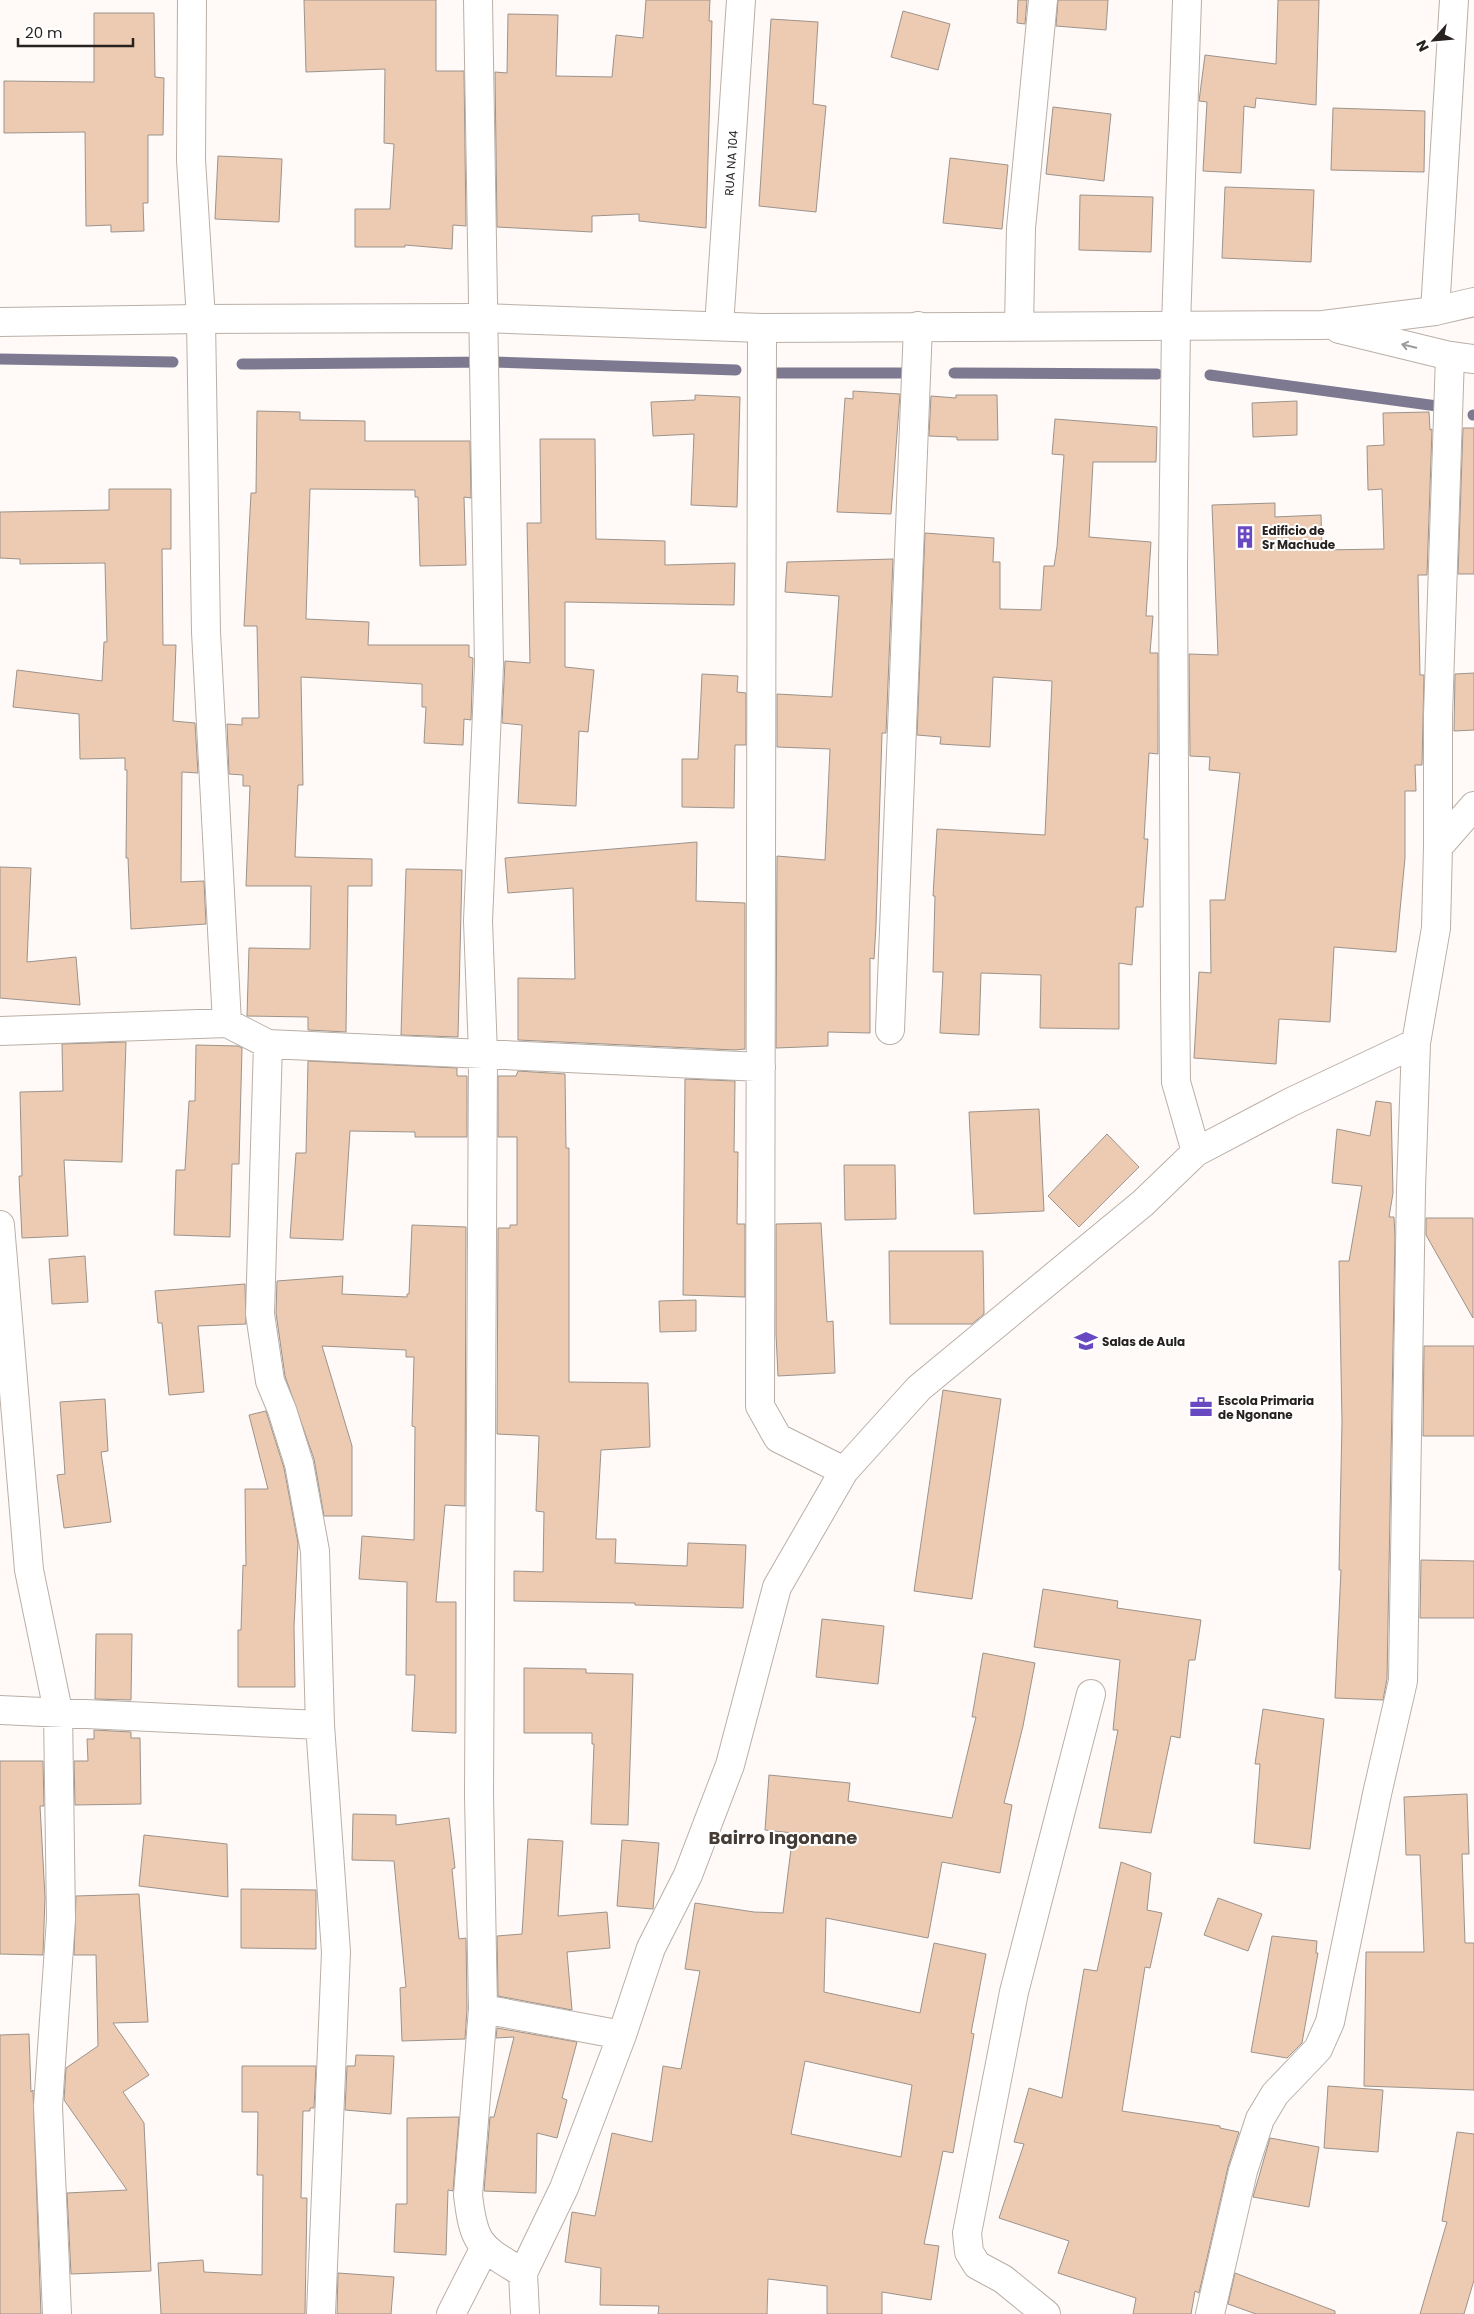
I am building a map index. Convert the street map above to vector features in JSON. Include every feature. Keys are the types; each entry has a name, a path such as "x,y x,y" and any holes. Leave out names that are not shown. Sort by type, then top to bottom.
{"street":[{"path":"192,0 191,160 201,319 206,632 227,1023"},
{"path":"478,0 489,665 478,922 483,1052 479,1794 483,2009 468,2196 472,2226 484,2248 523,2273"},
{"name":"RUA NA 104","path":"719,326 741,0"},
{"path":"1019,325 1021,228 1043,0"},
{"path":"1186,0 1176,324 1173,565 1176,1082 1196,1152"},
{"path":"1435,311 1454,0"},
{"path":"0,322 482,318 762,328 1176,324 1323,325 1435,311 1474,302"},
{"path":"1210,2314 1243,2171 1260,2119 1275,2094 1318,2049 1330,2022 1377,1794 1403,1681 1411,1189 1416,1043 1436,928 1438,715 1462,357 1323,325"},
{"path":"890,1030 918,326"},
{"path":"762,328 760,1406 778,1438 844,1471"},
{"path":"1438,847 1474,806"},
{"path":"0,1031 227,1023 268,1044 483,1052 761,1067"},
{"path":"525,2314 523,2273 564,2188 622,2035 651,1948 688,1875 730,1765 777,1587 844,1471 918,1388 1143,1203 1196,1152 1291,1102 1416,1043"},
{"path":"268,1044 260,1314 270,1381 282,1410 298,1464 315,1551 320,1725 336,1952 321,2314"},
{"path":"0,1225 29,1570 58,1711 61,1919 48,2106 56,2314"},
{"path":"1046,2314 1003,2279 977,2265 969,2252 967,2233 1014,1992 1091,1694"},
{"path":"0,1710 58,1711 320,1725"},
{"path":"483,2009 622,2035"},
{"path":"451,2314 484,2248"}],"building":[{"path":"304,0 436,0 436,71 464,71 466,226 453,225 452,249 405,245 405,247 355,247 355,209 390,209 394,144 384,143 385,69 306,72"},
{"path":"646,0 710,0 709,21 712,21 706,228 639,221 639,214 592,216 592,232 497,227 495,72 507,73 508,14 558,15 556,76 612,77 616,35 643,38"},
{"path":"1018,0 1027,0 1025,24 1017,23"},
{"path":"1058,0 1108,0 1106,30 1056,26"},
{"path":"1278,0 1319,0 1316,105 1256,98 1255,108 1244,106 1241,173 1203,171 1207,102 1199,101 1205,55 1276,64"},
{"path":"903,11 950,24 938,70 891,57"},
{"path":"94,13 154,13 155,77 164,78 163,135 148,135 148,203 143,203 144,231 111,232 111,225 86,226 85,132 4,133 4,81 94,82"},
{"path":"771,19 818,22 813,104 826,106 816,212 759,206"},
{"path":"1053,107 1111,114 1104,181 1046,174"},
{"path":"1333,108 1425,111 1424,172 1331,170"},
{"path":"218,156 282,159 279,222 215,219"},
{"path":"950,158 1008,165 1002,229 943,223"},
{"path":"1225,187 1314,190 1311,262 1222,258"},
{"path":"1080,195 1153,197 1151,252 1079,250"},
{"path":"853,391 900,394 891,514 837,512 845,398 853,399"},
{"path":"695,395 740,397 737,507 691,505 694,434 653,436 651,402 695,400"},
{"path":"956,395 997,395 998,440 957,440 957,437 929,436 931,396 956,398"},
{"path":"1297,401 1297,435 1253,437 1252,403"},
{"path":"257,411 300,412 300,420 365,421 365,441 470,441 471,498 464,497 466,565 420,566 418,497 415,497 415,490 310,489 306,619 369,622 368,645 469,645 469,657 473,658 471,720 464,719 463,745 424,743 426,707 422,707 422,684 301,677 303,785 298,785 295,857 372,859 372,886 348,886 346,1032 308,1030 308,1017 247,1016 249,948 310,949 311,886 246,886 250,786 243,786 243,775 229,774 227,724 242,725 242,718 259,718 257,626 244,626 251,493 256,493"},
{"path":"1429,412 1430,430 1432,429 1427,575 1418,575 1420,675 1424,675 1422,765 1415,765 1416,791 1405,791 1405,858 1396,952 1334,947 1330,1022 1279,1019 1276,1064 1194,1058 1199,972 1211,973 1210,900 1225,900 1240,773 1209,770 1210,757 1190,756 1189,654 1218,655 1212,505 1275,503 1275,517 1321,515 1322,550 1384,549 1382,489 1368,490 1367,446 1384,445 1383,413"},
{"path":"1055,419 1157,427 1156,462 1093,462 1089,537 1151,542 1146,616 1153,616 1150,653 1158,653 1158,754 1149,753 1144,839 1148,839 1143,907 1136,907 1132,965 1119,963 1119,1029 1040,1028 1041,975 981,973 979,1035 940,1033 943,972 933,972 935,896 933,896 937,829 1045,835 1052,681 993,677 990,747 940,744 941,737 917,735 925,533 994,538 993,562 1000,562 1000,609 1041,610 1044,566 1054,566 1057,547 1064,455 1052,454"},
{"path":"1463,428 1474,428 1474,574 1458,574"},
{"path":"540,439 595,439 596,539 665,541 665,565 735,563 734,605 565,602 565,667 594,670 588,732 579,731 576,806 518,803 522,725 502,723 505,661 530,663 527,523 541,523"},
{"path":"109,489 171,489 171,549 162,549 163,645 176,645 173,721 195,723 198,773 182,772 181,882 204,881 206,924 131,929 128,858 126,858 127,770 125,770 125,758 80,759 79,714 13,707 17,670 102,681 104,642 107,642 105,563 20,564 20,559 0,558 0,512 109,510"},
{"path":"893,559 886,733 882,733 874,959 870,958 870,1033 828,1032 828,1046 776,1048 777,856 825,860 830,749 777,747 777,694 832,697 839,596 785,592 787,562"},
{"path":"1474,673 1474,730 1454,731 1455,674"},
{"path":"702,674 738,676 737,692 746,693 746,745 735,745 734,808 682,807 682,759 698,759"},
{"path":"697,842 696,901 745,903 745,1049 518,1040 518,978 575,979 573,888 508,893 505,858"},
{"path":"0,867 31,868 27,962 76,957 80,1005 0,998"},
{"path":"406,869 462,870 458,1037 401,1035"},
{"path":"126,1042 122,1162 64,1160 68,1236 22,1238 19,1176 22,1176 20,1092 63,1091 62,1044"},
{"path":"196,1045 238,1046 242,1048 239,1164 232,1164 230,1237 174,1235 176,1170 185,1170 189,1101 195,1101"},
{"path":"308,1061 457,1068 457,1076 467,1076 467,1137 415,1137 415,1132 350,1131 343,1240 290,1238 296,1153 306,1153"},
{"path":"518,1071 565,1074 566,1148 569,1148 569,1382 648,1383 650,1447 601,1450 596,1539 616,1539 615,1563 687,1566 688,1543 746,1545 743,1608 635,1605 635,1603 514,1601 514,1571 543,1572 544,1512 536,1511 539,1436 497,1434 498,1228 510,1228 510,1225 517,1225 517,1137 498,1137 498,1076 516,1076"},
{"path":"685,1079 735,1081 734,1152 738,1152 737,1224 745,1224 745,1297 683,1295"},
{"path":"1376,1101 1391,1103 1393,1193 1389,1217 1394,1217 1395,1237 1387,1679 1383,1700 1335,1698 1341,1570 1339,1570 1342,1422 1339,1261 1349,1261 1362,1186 1332,1183 1337,1129 1370,1136"},
{"path":"1039,1109 1044,1211 974,1214 969,1112"},
{"path":"1107,1134 1139,1167 1079,1227 1048,1196"},
{"path":"844,1165 895,1165 896,1219 845,1220"},
{"path":"1426,1218 1473,1218 1473,1318 1426,1235"},
{"path":"821,1223 827,1322 833,1321 835,1373 778,1376 776,1224"},
{"path":"412,1225 466,1227 465,1506 445,1505 436,1602 456,1602 456,1733 412,1731 415,1675 406,1675 407,1582 359,1579 362,1536 414,1540 415,1427 412,1426 414,1357 406,1357 406,1350 322,1346 352,1446 352,1516 324,1516 314,1459 285,1376 276,1313 277,1281 343,1276 342,1294 407,1297 407,1294 409,1294"},
{"path":"889,1251 983,1251 984,1314 972,1324 890,1324"},
{"path":"85,1256 88,1302 52,1304 49,1259"},
{"path":"245,1284 246,1324 198,1326 204,1392 169,1395 162,1323 158,1323 155,1291"},
{"path":"696,1300 696,1331 660,1332 659,1301"},
{"path":"1424,1346 1474,1346 1474,1436 1423,1436"},
{"path":"943,1390 1001,1399 972,1599 914,1591"},
{"path":"105,1399 108,1451 101,1452 111,1522 64,1528 57,1475 65,1474 60,1402"},
{"path":"266,1411 284,1468 298,1543 294,1627 295,1687 238,1687 238,1630 241,1630 243,1565 246,1566 245,1489 268,1489 249,1415"},
{"path":"1421,1560 1474,1561 1474,1618 1420,1618"},
{"path":"1043,1589 1118,1601 1117,1608 1201,1620 1195,1660 1189,1660 1180,1738 1171,1736 1151,1833 1099,1828 1118,1730 1113,1730 1120,1660 1034,1647"},
{"path":"822,1619 884,1626 878,1684 816,1677"},
{"path":"96,1634 132,1634 131,1700 95,1699"},
{"path":"983,1653 1035,1663 1023,1726 1004,1803 1012,1805 1000,1873 942,1862 928,1938 826,1918 824,1992 920,2013 934,1943 986,1954 971,2033 974,2034 953,2153 943,2151 924,2244 939,2246 931,2300 882,2292 882,2314 827,2314 827,2286 768,2279 767,2314 658,2314 659,2306 600,2305 601,2268 565,2262 572,2212 595,2216 612,2133 652,2142 663,2066 681,2069 700,1971 685,1969 695,1903 754,1912 783,1913 793,1833 765,1830 769,1775 850,1783 848,1801 952,1818 976,1717 972,1717","holes":["805,2061 912,2085 901,2157 791,2134"]},
{"path":"524,1668 586,1669 586,1673 633,1674 628,1825 591,1824 594,1744 592,1744 592,1733 524,1733"},
{"path":"1263,1709 1324,1719 1310,1849 1254,1843 1260,1764 1255,1764"},
{"path":"94,1730 131,1732 131,1738 140,1738 141,1804 75,1805 74,1761 88,1761 87,1739 94,1739"},
{"path":"0,1761 43,1761 44,1806 40,1806 45,1897 43,1955 0,1954"},
{"path":"1467,1794 1469,1854 1462,1854 1465,1943 1474,1943 1474,2090 1364,2086 1366,1952 1424,1952 1420,1855 1406,1855 1404,1797"},
{"path":"353,1814 396,1815 396,1825 449,1818 455,1868 452,1869 459,1939 466,1938 467,2009 465,2039 402,2041 400,1988 406,1987 394,1861 352,1860"},
{"path":"144,1835 227,1844 228,1897 139,1886"},
{"path":"528,1839 563,1841 558,1916 607,1912 610,1948 567,1952 572,2010 498,1996 497,1936 522,1934"},
{"path":"622,1840 659,1843 653,1909 617,1906"},
{"path":"1121,1862 1151,1873 1147,1910 1162,1913 1150,1968 1145,1967 1122,2111 1220,2126 1220,2128 1239,2132 1228,2167 1199,2293 1195,2291 1191,2314 1133,2314 1136,2298 1058,2273 1069,2241 999,2218 1024,2144 1014,2142 1029,2088 1062,2098 1084,1969 1097,1971"},
{"path":"241,1889 316,1890 316,1949 241,1948"},
{"path":"139,1894 148,2022 113,2023 149,2075 123,2092 144,2123 151,2271 71,2274 67,2193 127,2190 64,2100 66,2068 98,2046 96,1955 74,1955 76,1896"},
{"path":"1218,1898 1262,1914 1248,1951 1204,1935"},
{"path":"1272,1936 1317,1941 1316,1953 1318,1953 1302,2043 1287,2058 1251,2052"},
{"path":"497,2028 577,2042 562,2098 567,2100 557,2138 537,2133 536,2193 484,2191 490,2117 494,2117 514,2037 496,2038"},
{"path":"29,2034 31,2092 33,2090 41,2314 0,2314 0,2035"},
{"path":"356,2055 394,2056 391,2114 345,2110 347,2066 355,2066"},
{"path":"242,2066 316,2066 314,2108 310,2108 310,2111 303,2111 301,2198 307,2198 305,2314 161,2314 158,2263 203,2260 204,2272 262,2275 263,2175 257,2175 258,2112 242,2112"},
{"path":"1328,2086 1383,2090 1378,2152 1324,2148"},
{"path":"459,2117 453,2191 448,2190 446,2255 394,2252 396,2204 407,2204 407,2118"},
{"path":"1457,2132 1474,2134 1474,2280 1464,2314 1420,2314 1447,2222 1442,2221"},
{"path":"1270,2138 1319,2147 1309,2207 1253,2197"},
{"path":"338,2273 394,2277 391,2314 337,2314"},
{"path":"1235,2273 1335,2311 1335,2314 1256,2314 1228,2304"}],"waterway":[{"path":"0,359 173,362"},
{"path":"242,364 493,362 736,370"},
{"path":"776,373 903,373"},
{"path":"954,373 1157,374"},
{"path":"1210,375 1437,406"}],"place":[{"name":"Edificio de Sr Machude","path":"1245,537"},
{"name":"Salas de Aula","path":"1086,1341"},
{"name":"Escola Primaria de Ngonane","path":"1201,1407"}],"district":[{"name":"Bairro Ingonane","path":"783,1837"}]}
